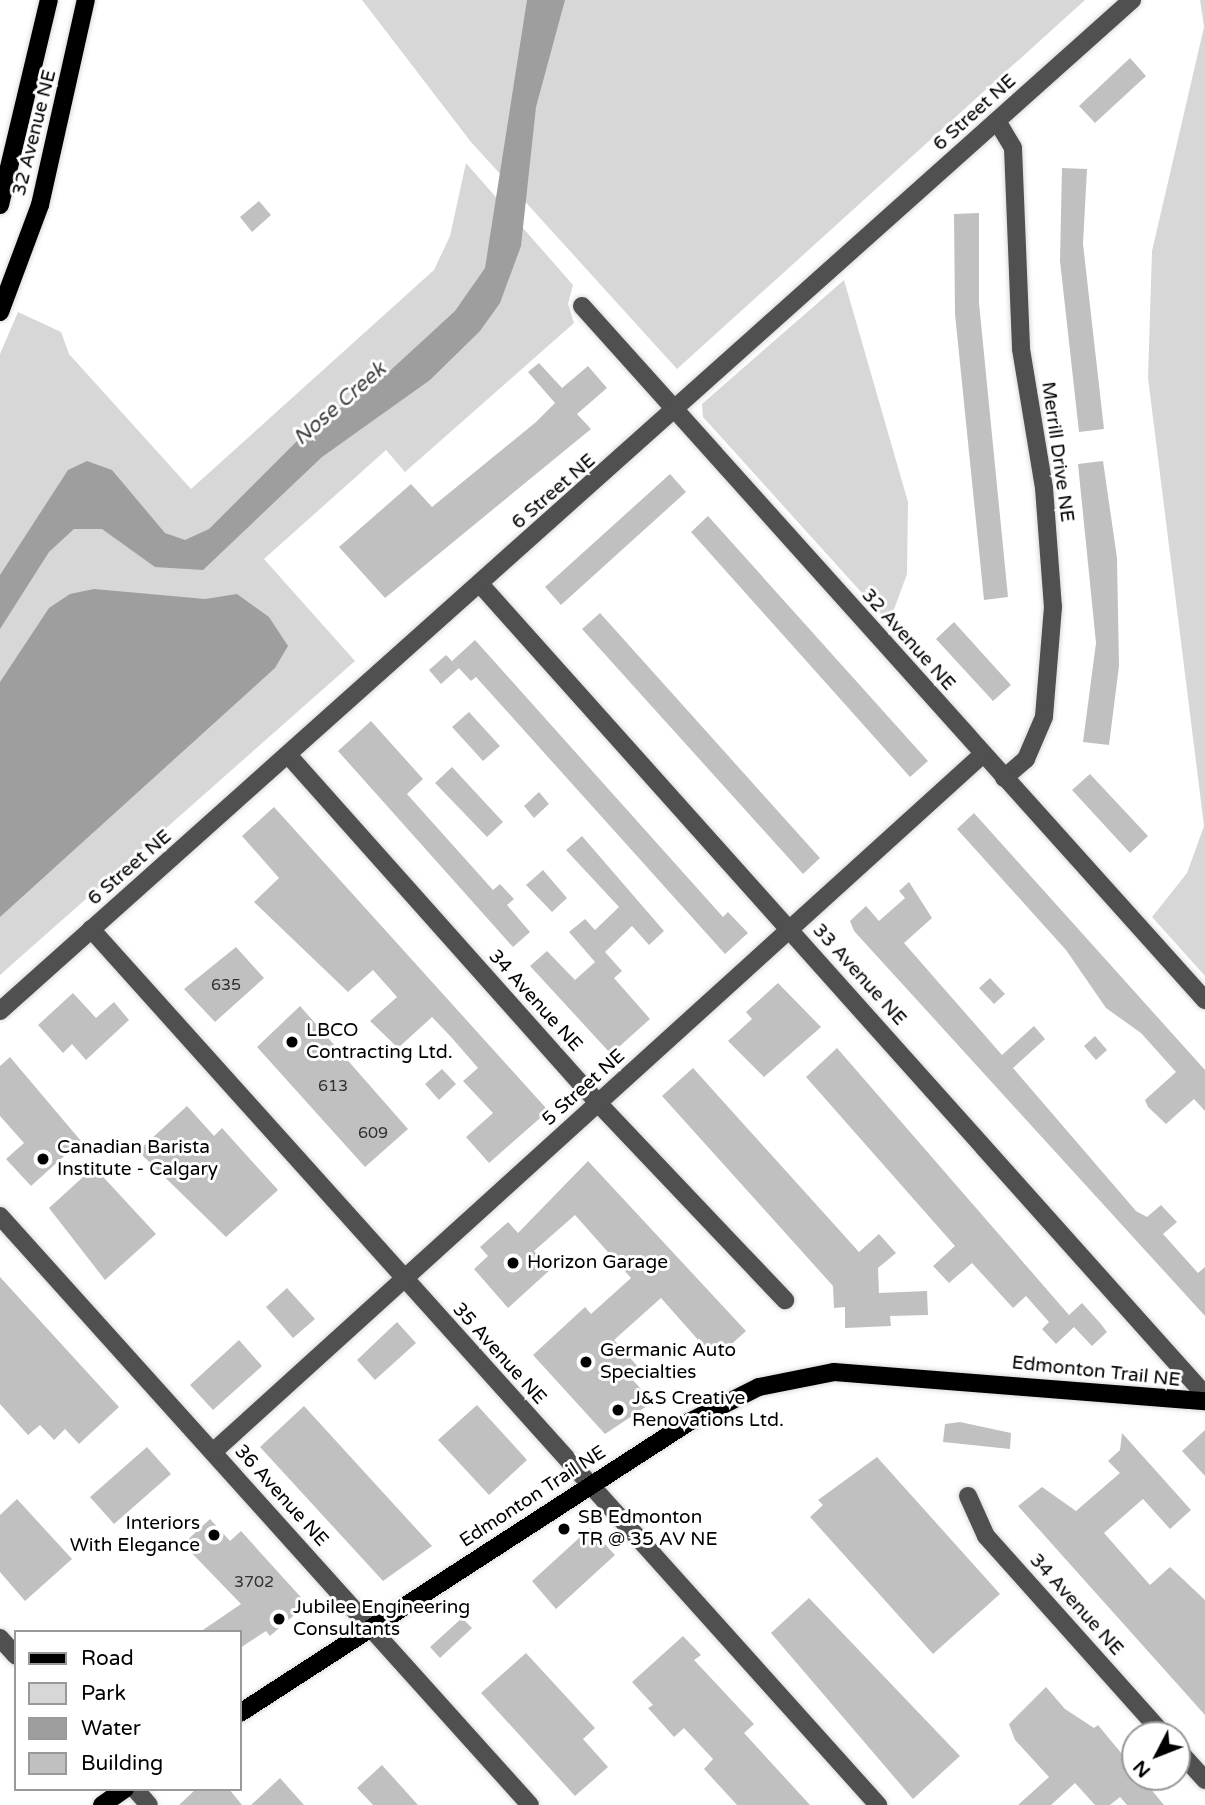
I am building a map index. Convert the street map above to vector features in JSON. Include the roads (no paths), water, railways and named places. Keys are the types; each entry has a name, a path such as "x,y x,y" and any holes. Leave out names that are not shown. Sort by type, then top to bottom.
{"main road":[{"name":"32 Avenue NE","path":"0,205 49,0"},
{"name":"32 Avenue NE","path":"0,312 40,205 86,0"},
{"name":"Edmonton Trail NE","path":"242,1712 730,1398 805,1376 937,1376 1205,1401"},
{"path":"102,1805 122,1791"}],"street":[{"name":"6 Street NE","path":"0,1011 676,412 1132,0"},
{"name":"Merrill Drive NE","path":"998,121 1013,148 1021,349 1044,488 1053,607 1044,717 1026,759 1004,778"},
{"name":"32 Avenue NE","path":"582,306 982,755 1205,1000"},
{"name":"33 Avenue NE","path":"481,584 1205,1395"},
{"name":"5 Street NE","path":"213,1452 982,755"},
{"name":"34 Avenue NE","path":"289,756 598,1103 785,1300"},
{"name":"35 Avenue NE","path":"91,929 878,1805"},
{"name":"36 Avenue NE","path":"0,1216 530,1805"},
{"name":"34 Avenue NE","path":"968,1496 986,1536 1151,1721"},
{"path":"0,1638 14,1654"},
{"path":"1191,1764 1205,1780"},
{"path":"137,1791 149,1805"}],"water":[{"path":"527,0 565,0 536,107 521,246 500,303 480,331 430,380 322,457 203,570 155,567 102,529 74,529 49,552 0,629 0,575 68,470 87,461 112,470 165,533 185,540 209,529 303,435 381,379 455,311 485,268"},
{"path":"94,589 205,599 237,594 269,617 288,646 275,668 0,917 0,682 49,608 70,594"}],"place":[{"name":"LBCO Contracting Ltd.","path":"292,1042"},
{"name":"Canadian Barista Institute - Calgary","path":"43,1159"},
{"name":"Horizon Garage","path":"513,1263"},
{"name":"Germanic Auto Specialties","path":"586,1362"},
{"name":"J&S Creative Renovations Ltd.","path":"618,1410"},
{"name":"SB Edmonton TR @ 35 AV NE","path":"564,1529"},
{"name":"Interiors With Elegance","path":"214,1535"},
{"name":"Jubilee Engineering Consultants","path":"279,1619"}],"water label":[{"name":"Nose Creek","path":"340,404"}]}
